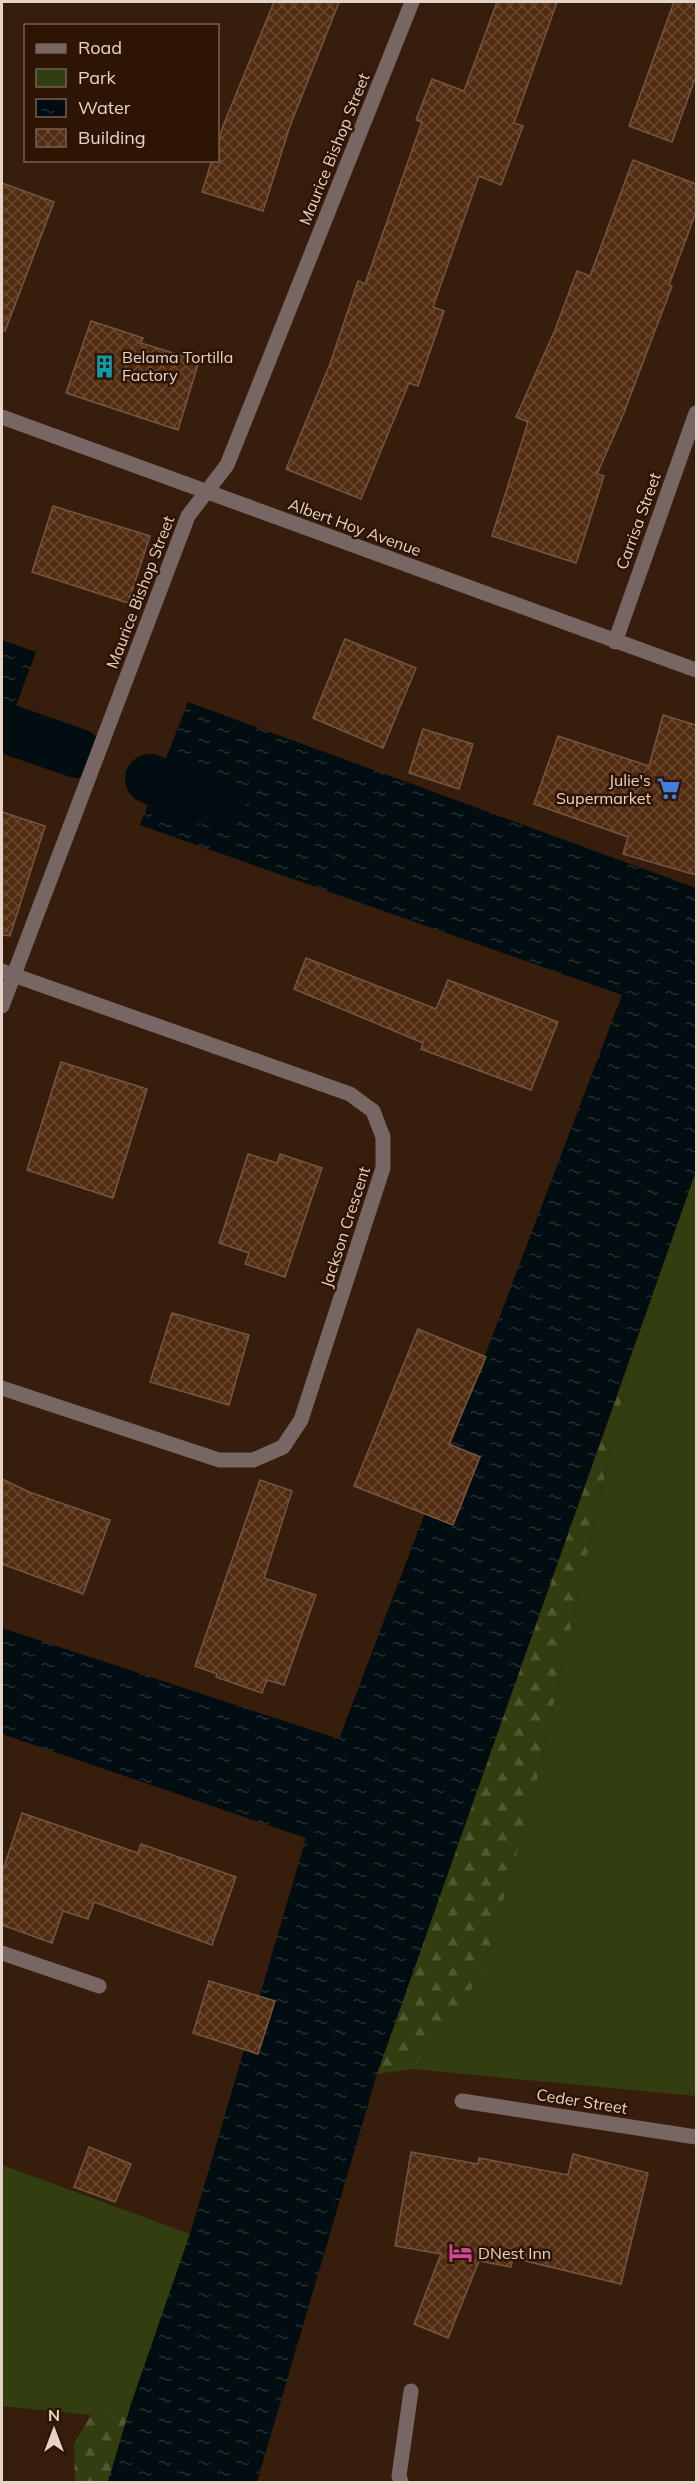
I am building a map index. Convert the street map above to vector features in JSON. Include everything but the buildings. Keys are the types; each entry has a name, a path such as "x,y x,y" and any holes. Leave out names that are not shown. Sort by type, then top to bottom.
{"street":[{"name":"Maurice Bishop Street","path":"2,1006 7,973 188,516 227,465 412,2"},
{"name":"Carrisa Street","path":"615,642 696,413"},
{"name":"Albert Hoy Avenue","path":"2,417 696,670"},
{"name":"Jackson Crescent","path":"2,1388 219,1460 253,1460 283,1447 300,1420 384,1168 384,1137 373,1111 350,1094 7,973"},
{"path":"2,1953 99,1986"},
{"name":"Ceder Street","path":"462,2101 696,2137"},
{"path":"401,2482 399,2476 411,2391"}],"green space":[{"path":"696,1171 696,2096 412,2069 482,1974 534,1793 632,1354"},
{"path":"632,1354 534,1793 482,1975 412,2069 377,2074"},
{"path":"2,2165 190,2234 131,2404 91,2415 2,2406"},
{"path":"131,2404 108,2482 75,2482 74,2444 91,2415"}],"water":[{"path":"2,640 36,652 2,744"},
{"path":"188,702 696,888 696,1171 377,2074 257,2482 108,2482 131,2404 190,2234 306,1838 2,1734 2,1628 339,1739 622,995 140,825"}],"waterway":[{"path":"2,727 77,753"},
{"path":"150,779 221,804"}],"place":[{"name":"Belama Tortilla Factory","path":"104,366"},
{"name":"Julie's Supermarket","path":"669,789"},
{"name":"DNest Inn","path":"460,2253"}]}
